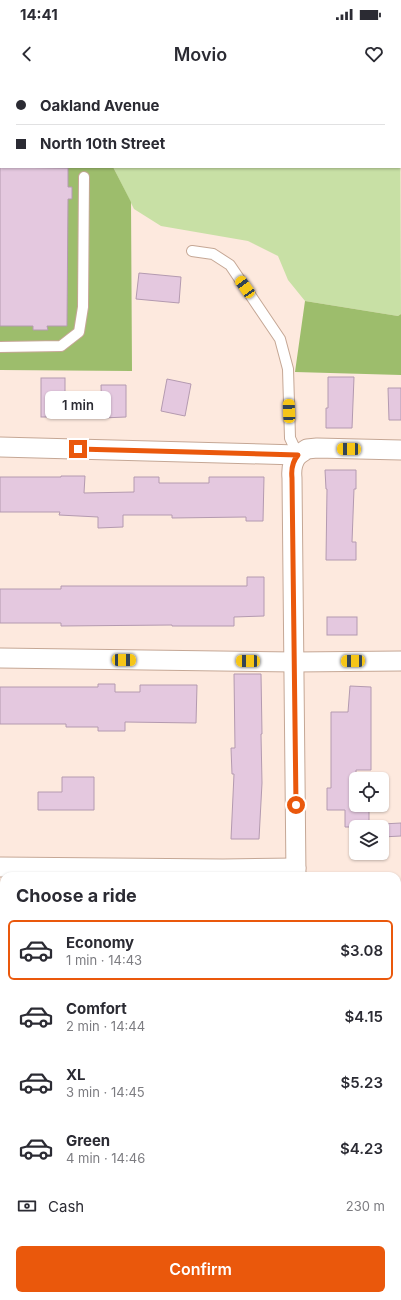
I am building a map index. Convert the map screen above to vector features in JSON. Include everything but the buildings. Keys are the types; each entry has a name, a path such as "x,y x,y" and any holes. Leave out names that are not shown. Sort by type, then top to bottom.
{"street":[{"path":"0,447 298,455"},
{"path":"0,867 223,869 296,872 295,662 291,471 294,461 298,455 307,449 401,450"},
{"path":"0,658 295,662 401,661"}],"lane":[{"path":"0,347 61,346 80,332 83,307 84,177"},
{"path":"192,251 213,254 230,265 280,339 288,369 290,438 298,455"}],"green space":[{"path":"0,168 114,168 131,202 132,371 0,370"},
{"path":"114,168 400,168 401,314 398,316 305,301 288,280 278,256 248,241 161,226 134,209"},
{"path":"305,301 398,316 401,314 401,375 295,372"}],"route":[{"path":"78,449 298,455 294,461 291,471 296,805"}]}
